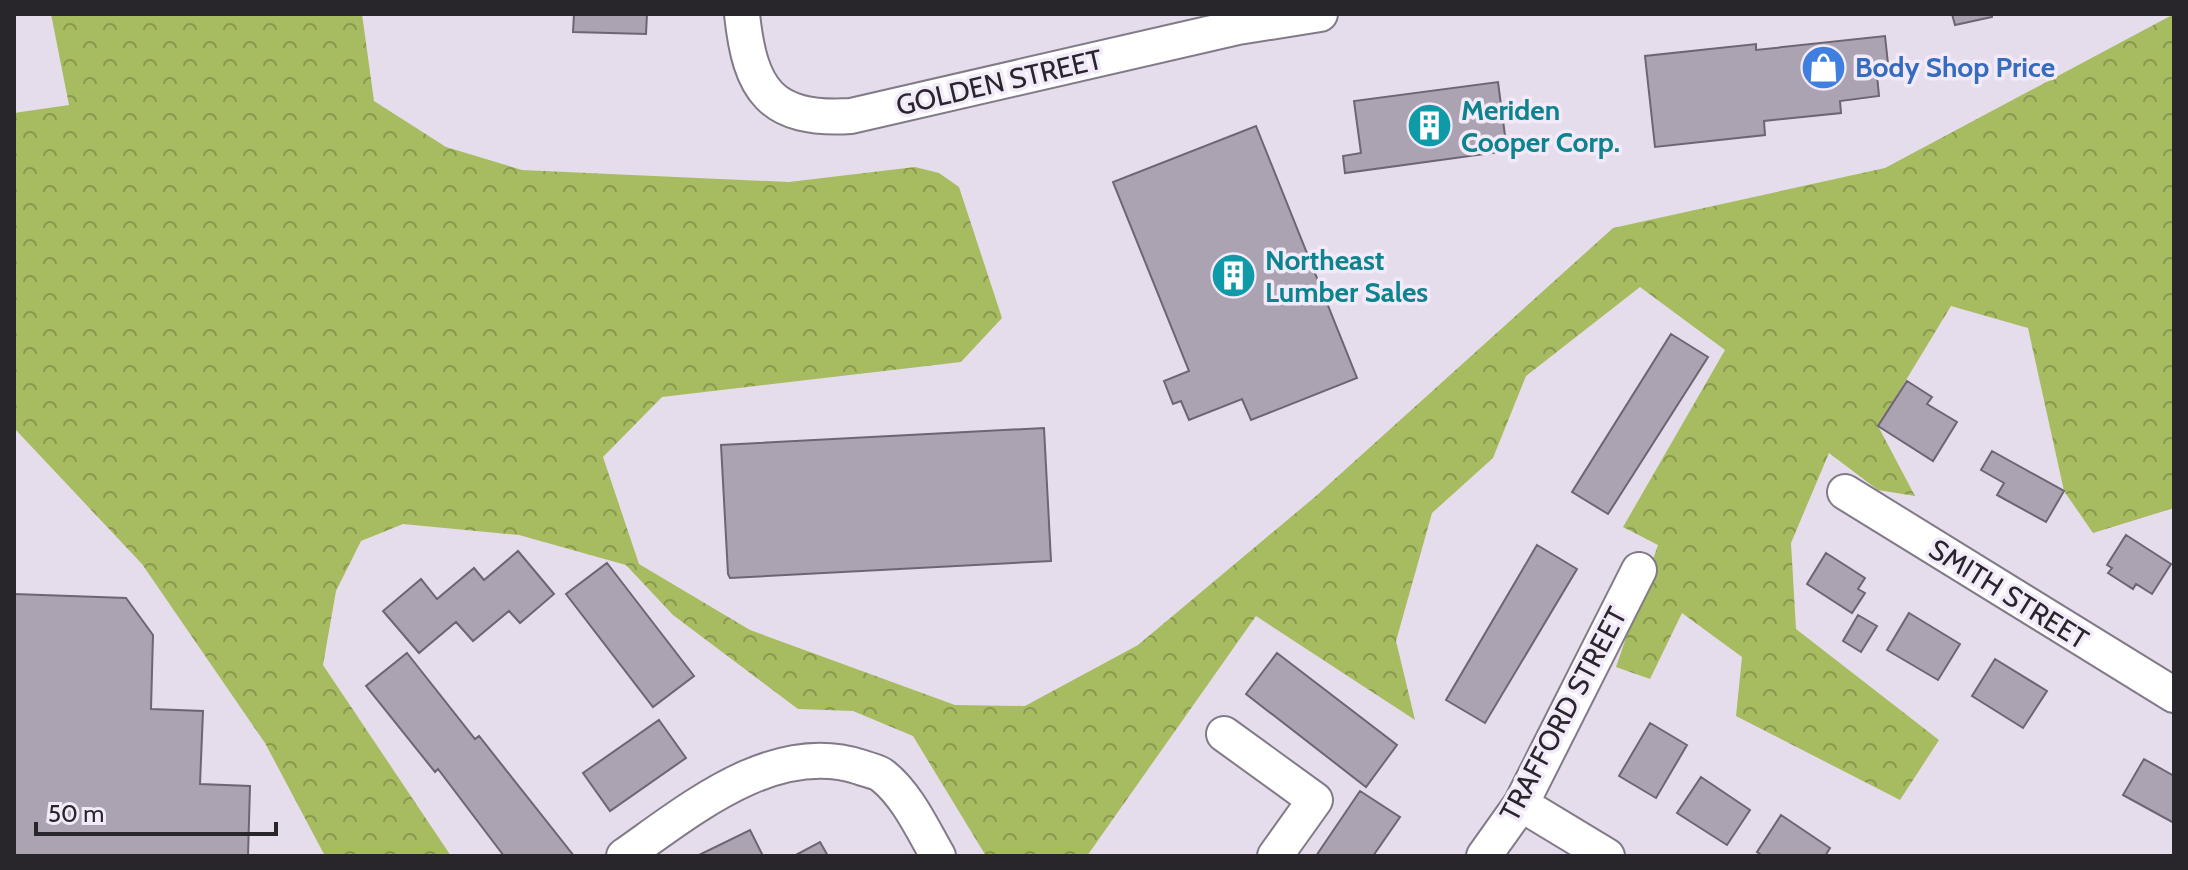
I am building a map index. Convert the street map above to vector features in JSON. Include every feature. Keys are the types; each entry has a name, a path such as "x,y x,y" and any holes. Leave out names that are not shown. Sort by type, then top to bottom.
{"street":[{"name":"GOLDEN STREET","path":"742,14 746,51 758,83 782,108 816,118 851,116 1238,27 1320,14"},
{"name":"SMITH STREET","path":"1845,492 2174,695"},
{"name":"TRAFFORD STREET","path":"1484,856 1521,804 1639,570"},
{"path":"1224,734 1315,800 1275,856"},
{"path":"624,856 740,781 800,762 842,761 882,774 911,809 938,856"},
{"path":"1521,804 1607,856"}],"green space":[{"path":"51,14 362,14 374,101 446,147 522,170 789,182 915,167 939,173 959,187 1002,318 961,362 662,397 603,457 639,564 750,630 955,705 1025,706 1138,645 1316,496 1613,228 1885,168 2174,14 2174,508 2093,533 2064,491 2028,328 1951,306 1878,426 1915,496 1878,490 1829,453 1791,543 1796,629 1939,740 1900,800 1736,716 1742,657 1682,613 1650,679 1616,667 1658,545 1623,527 1725,350 1640,287 1526,376 1493,458 1432,513 1396,641 1415,720 1256,616 1087,856 986,856 913,736 853,711 798,709 673,615 626,565 519,535 403,524 361,541 336,591 323,665 451,856 325,856 265,743 142,564 14,428 14,113 69,105"}],"building":[{"path":"574,14 647,14 646,34 573,32"},
{"path":"1952,14 1992,14 1992,17 1955,25"},
{"path":"1885,36 1889,73 1877,75 1879,96 1840,101 1841,113 1764,121 1765,135 1655,147 1645,56 1756,44 1756,50"},
{"name":"Meriden Cooper Corp.","path":"1498,82 1507,151 1345,173 1343,156 1361,153 1354,101"},
{"name":"Northeast Lumber Sales","path":"1256,126 1357,378 1251,420 1242,399 1189,420 1181,401 1173,404 1164,381 1189,371 1113,182"},
{"path":"1671,334 1708,357 1608,514 1572,492"},
{"path":"1907,381 1932,397 1927,404 1957,422 1933,461 1878,426"},
{"path":"1044,428 1051,561 730,578 728,574 721,445"},
{"path":"1992,451 2064,491 2046,522 1997,495 2004,483 1981,470"},
{"path":"2126,535 2171,564 2152,594 2136,584 2133,589 2108,573 2112,568 2107,565"},
{"path":"1537,545 1577,569 1485,723 1446,700"},
{"path":"518,551 554,594 520,623 509,611 473,641 456,622 419,653 383,611 421,579 437,599 474,568 484,580"},
{"path":"1826,553 1865,578 1858,589 1865,593 1852,613 1807,584"},
{"path":"607,563 694,676 653,707 566,594"},
{"path":"14,594 126,598 153,635 151,709 203,711 200,784 250,786 248,856 14,856"},
{"path":"1909,613 1960,644 1938,680 1887,650"},
{"path":"1858,615 1877,626 1861,652 1843,641"},
{"path":"407,653 475,739 479,736 574,856 504,856 438,769 435,772 366,686"},
{"path":"1277,653 1397,745 1366,787 1246,694"},
{"path":"1995,659 2047,691 2023,728 1972,696"},
{"path":"659,720 686,758 610,811 583,773"},
{"path":"1650,723 1687,745 1656,798 1619,776"},
{"path":"2144,759 2174,776 2174,823 2123,795"},
{"path":"1701,777 1750,810 1727,845 1677,813"},
{"path":"1360,791 1400,817 1373,856 1316,856"},
{"path":"1781,815 1830,848 1825,856 1763,856 1757,852"},
{"path":"750,830 763,856 697,856"},
{"path":"820,842 828,856 794,856"}],"place":[{"name":"Body Shop Price","path":"1824,67"},
{"name":"Meriden Cooper Corp.","path":"1430,126"},
{"name":"Northeast Lumber Sales","path":"1234,276"}]}
